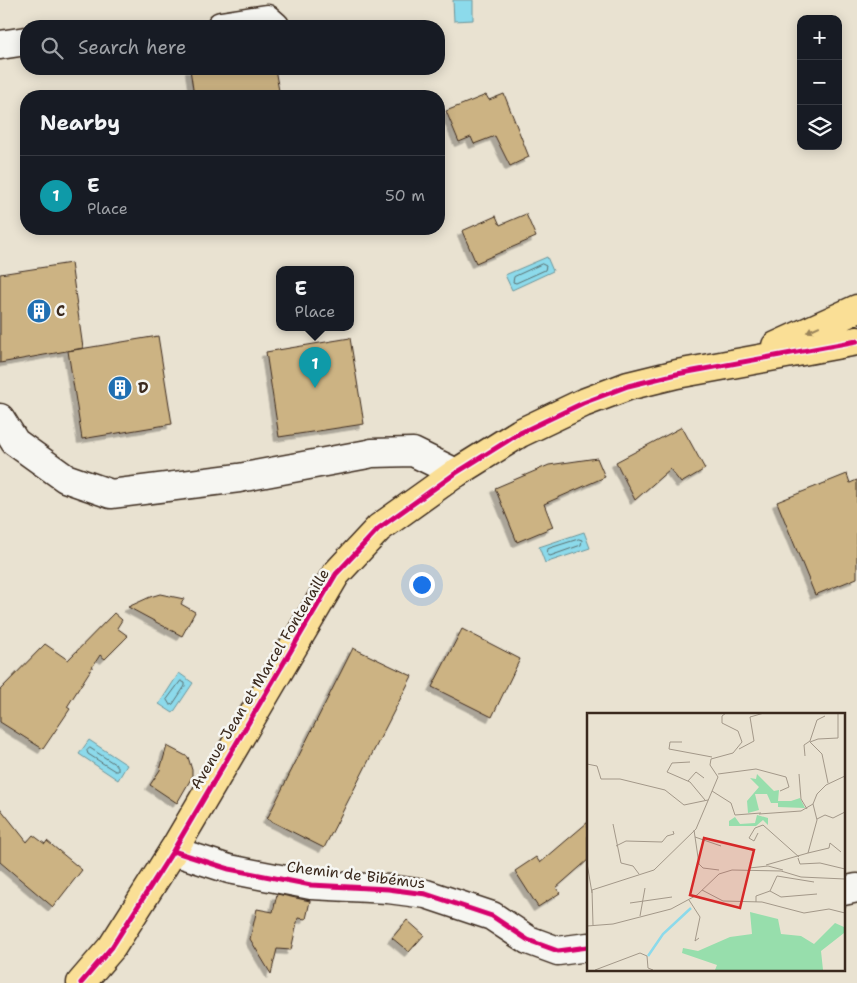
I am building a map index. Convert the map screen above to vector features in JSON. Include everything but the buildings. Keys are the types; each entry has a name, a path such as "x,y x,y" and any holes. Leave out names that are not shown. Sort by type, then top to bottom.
{"main road":[{"name":"Avenue Jean et Marcel Fontenaille","path":"741,362 857,308"},
{"name":"Avenue Jean et Marcel Fontenaille","path":"81,983 112,947 173,851 336,574 379,528 456,474 520,433 583,403 628,386 653,380 857,341"}],"street":[{"path":"0,46 20,42"},
{"path":"0,418 15,442 65,478 111,494 239,478 370,454 413,452 456,474"},
{"name":"Chemin de Bibémus","path":"173,851 229,868 311,884 388,889 426,894 492,916 528,940 558,950 587,947"},
{"path":"844,891 857,888"}],"water":[{"path":"453,0 473,0 473,20 454,21"},
{"path":"547,257 553,271 512,290 505,275"},
{"path":"584,532 590,548 545,563 539,547"},
{"path":"179,673 193,683 173,713 159,704"},
{"path":"89,740 127,765 118,780 79,754"}],"cycle path":[{"path":"81,983 112,947 173,851 336,574 379,528 456,473 520,433 583,403 628,386 677,374 857,341"},
{"path":"173,851 229,869 311,885 388,889 426,894 492,916 528,940 558,951 587,947"}],"place":[{"name":"C","path":"39,311"},
{"name":"D","path":"120,388"},
{"name":"E","path":"315,388"}]}
